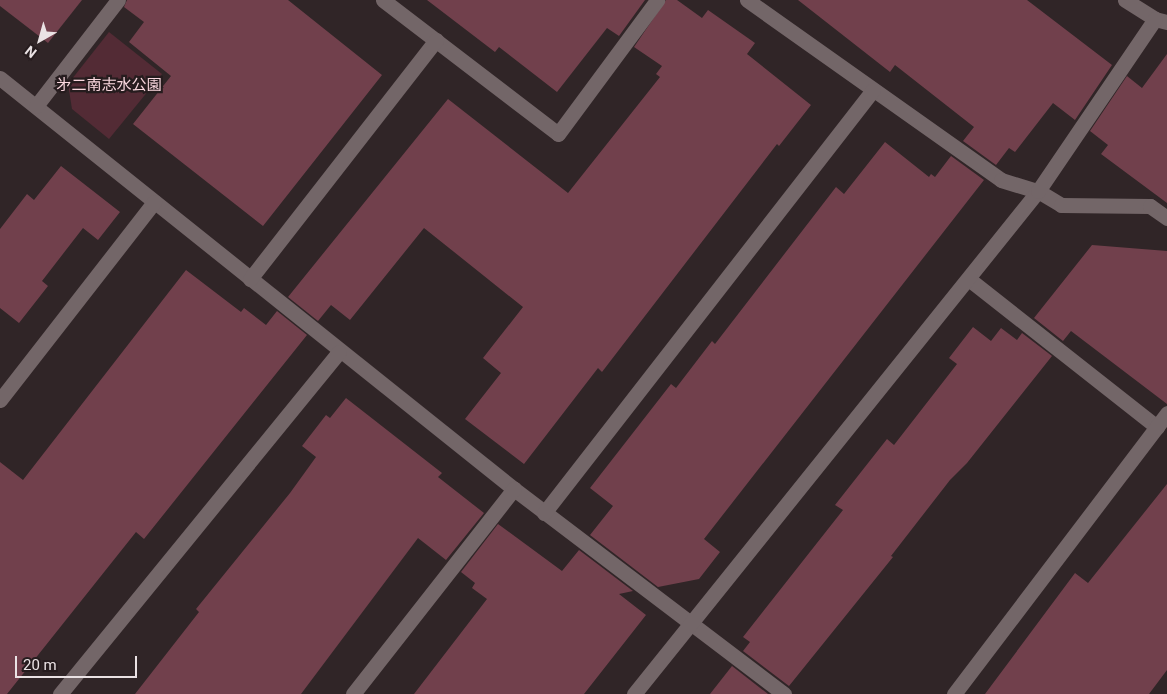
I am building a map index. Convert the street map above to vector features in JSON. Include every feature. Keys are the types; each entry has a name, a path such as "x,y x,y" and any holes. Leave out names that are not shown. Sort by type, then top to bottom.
{"street":[{"path":"36,106 118,0"},
{"path":"383,0 558,134 657,0"},
{"path":"747,0 1000,180 1038,191 1062,205 1150,206 1167,218"},
{"path":"634,694 970,280 1038,191 1161,20 1125,0"},
{"path":"250,279 436,40"},
{"path":"0,78 339,352 544,513 784,694"},
{"path":"544,513 873,90"},
{"path":"0,400 154,202"},
{"path":"970,280 1156,427"},
{"path":"60,694 339,352"},
{"path":"954,694 1167,413"},
{"path":"353,694 514,489"}],"green space":[{"name":"㐧二南志水公園","path":"109,32 162,74 109,139 72,109 68,84"}],"building":[{"path":"0,0 82,0 48,43 0,6"},
{"path":"127,0 288,0 382,75 263,226 133,124 171,76 129,42 144,22 124,7"},
{"path":"427,0 645,0 619,36 607,28 557,92 499,47 495,52"},
{"path":"666,0 677,0 702,18 708,10 755,43 747,54 811,105 779,146 777,144 602,372 598,368 524,464 465,419 501,373 483,358 523,307 424,228 350,320 331,305 318,321 288,297 448,99 568,193 660,77 656,74 662,66 634,47"},
{"path":"798,0 1027,0 1112,65 1075,120 1053,103 1015,152 1009,148 996,165 963,141 974,127 895,65 890,72"},
{"path":"1167,54 1167,203 1101,154 1108,145 1090,131 1127,76 1142,88"},
{"path":"885,142 929,177 931,174 935,177 951,156 984,180 704,539 720,552 699,579 658,587 590,535 613,506 590,488 671,384 676,388 712,341 715,344 836,187 844,194"},
{"path":"61,166 120,212 98,240 83,228 42,281 48,286 19,323 0,308 0,229 27,194 34,200"},
{"path":"1092,245 1167,251 1167,404 1071,331 1063,341 1034,318"},
{"path":"186,270 241,312 244,308 266,325 277,311 307,335 144,539 136,532 7,694 0,694 0,462 23,480"},
{"path":"973,327 991,341 1001,328 1017,340 1022,333 1052,356 967,463 950,480 891,556 893,557 789,686 743,651 750,642 743,637 843,510 835,505 887,439 894,445 957,364 949,358"},
{"path":"346,398 442,473 438,477 484,513 446,560 418,538 301,694 135,694 199,612 196,609 290,493 316,457 302,446 326,415 330,418"},
{"path":"1167,484 1167,670 1149,694 985,694 1075,573 1088,583"},
{"path":"498,524 562,571 579,550 633,591 619,594 646,615 584,694 414,694 487,599 472,588 475,583 461,572"},
{"path":"732,666 768,694 710,694"}]}
